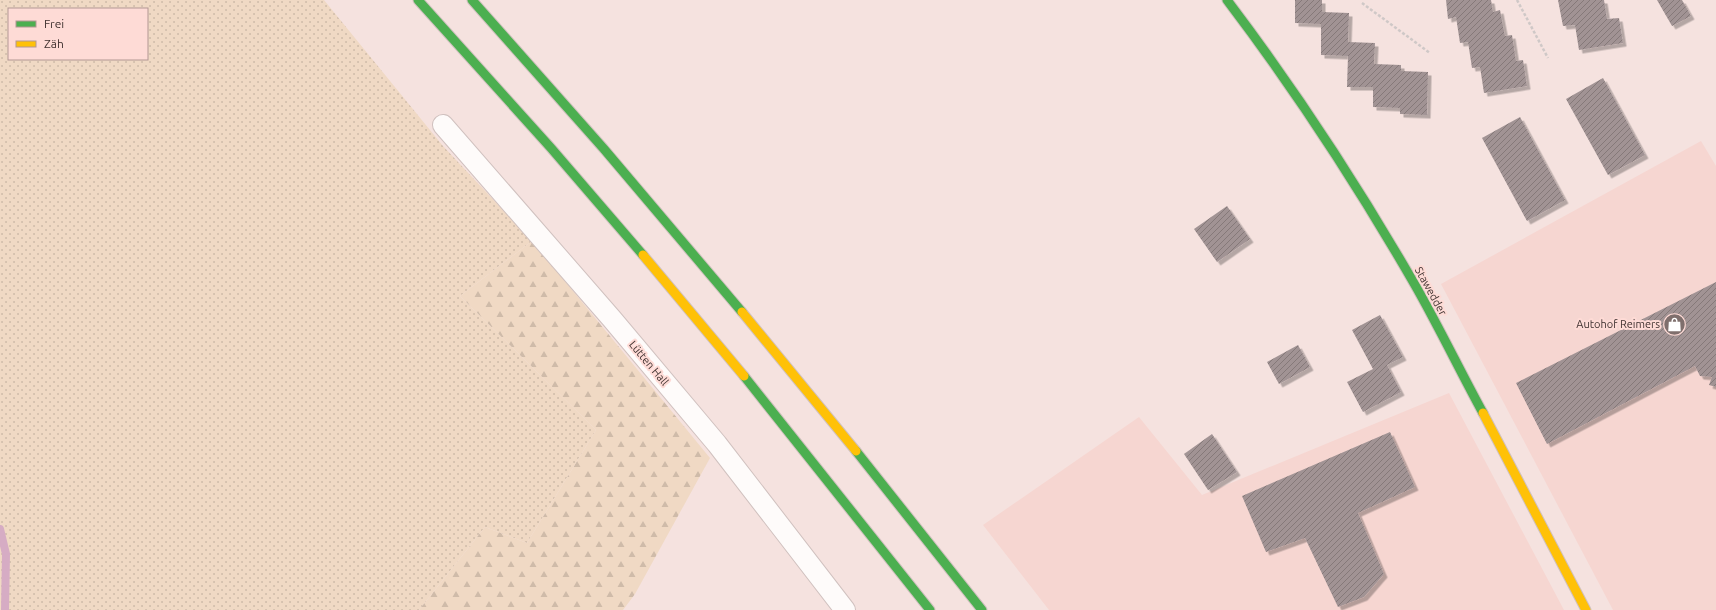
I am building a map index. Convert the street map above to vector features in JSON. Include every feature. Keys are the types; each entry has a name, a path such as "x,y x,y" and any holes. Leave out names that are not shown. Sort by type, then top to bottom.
{"main road":[{"path":"418,0 493,81 581,181 688,308 930,610"},
{"path":"472,0 521,54 742,310 982,610"},
{"name":"Stawedder","path":"1227,0 1303,103 1395,250 1416,287 1586,610"}],"street":[{"name":"Lütten Hall","path":"443,125 612,319 717,444 845,610"}],"path":[{"path":"1517,0 1548,58"},
{"path":"1362,3 1430,53"}],"shaded area":[{"path":"1701,141 1716,166 1716,610 1613,610 1441,284"},
{"path":"1449,393 1564,610 1049,610 983,525 1139,417 1202,495"}],"green space":[{"path":"0,0 324,0 443,146 532,241 460,296 596,430 527,543 485,527 419,610 0,610"},
{"path":"532,241 710,458 635,594 623,610 419,610 485,527 527,543 596,430 460,296"}],"building":[{"path":"1295,0 1322,0 1322,12 1349,13 1348,42 1375,43 1374,64 1401,65 1401,71 1428,72 1427,115 1400,114 1400,108 1373,107 1373,87 1347,87 1348,56 1321,55 1321,24 1295,23"},
{"path":"1446,0 1491,0 1493,12 1500,10 1505,36 1512,35 1516,61 1523,60 1527,86 1484,93 1480,67 1472,68 1468,42 1460,43 1456,17 1448,19"},
{"path":"1558,0 1604,0 1607,19 1619,18 1623,43 1579,50 1575,25 1563,26"},
{"path":"1657,0 1682,0 1691,16 1672,26"},
{"path":"1603,78 1645,155 1608,175 1566,99"},
{"path":"1520,117 1565,200 1527,221 1482,138"},
{"path":"1227,206 1250,239 1217,262 1194,229"},
{"name":"Autohof Reimers","path":"1716,282 1716,387 1709,385 1712,377 1700,376 1695,366 1547,444 1516,383"},
{"path":"1380,315 1403,357 1387,365 1401,392 1363,412 1347,382 1373,369 1352,330"},
{"path":"1298,345 1310,367 1279,384 1267,362"},
{"path":"1390,432 1415,487 1358,513 1384,574 1364,597 1338,607 1305,538 1266,552 1242,496"},
{"path":"1212,434 1237,472 1208,490 1184,454"}],"waterway":[{"path":"0,529 6,554 5,610"}],"traffic: fast":[{"path":"418,0 551,148 643,255"},
{"path":"472,0 604,149 742,312"},
{"path":"1227,0 1253,34 1302,104 1349,175 1424,301 1483,413"},
{"path":"744,376 930,610"},
{"path":"856,451 982,610"}],"traffic: slow":[{"path":"643,255 744,376"},
{"path":"742,312 856,451"},
{"path":"1483,413 1586,610"}],"place":[{"name":"Autohof Reimers","path":"1675,324"}]}
